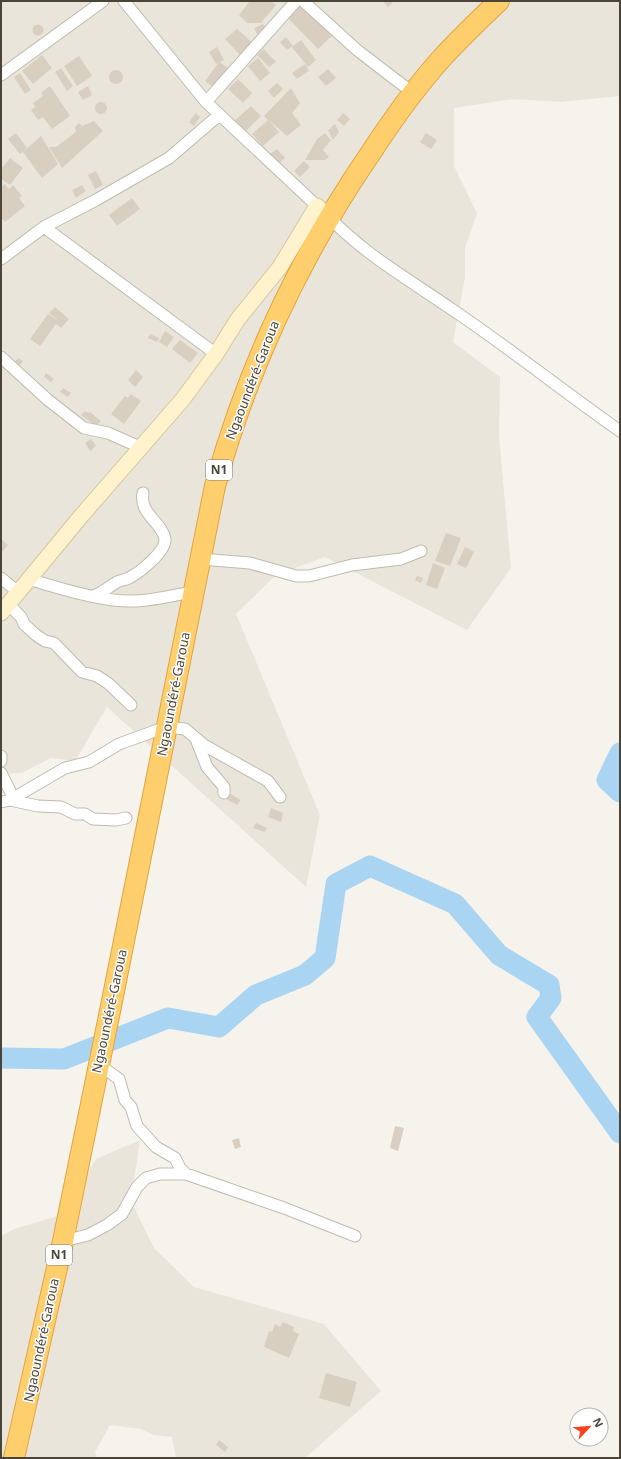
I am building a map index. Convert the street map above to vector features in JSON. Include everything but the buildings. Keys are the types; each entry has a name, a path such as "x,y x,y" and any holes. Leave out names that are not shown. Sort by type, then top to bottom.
{"highway":[{"name":"Ngaoundéré-Garoua","path":"14,1458 62,1241 110,1011 193,592 223,457 248,384 323,211 361,167 413,93 441,59 499,1"}],"street":[{"path":"1,75 103,1"},
{"path":"124,1 206,102 362,248 451,308 620,431"},
{"path":"206,102 296,1"},
{"path":"303,1 357,50 413,93"},
{"path":"1,259 44,227 96,200 169,158 219,115"},
{"path":"130,706 109,684 97,676 82,672 54,643 45,641 36,635 24,624 21,617 4,609 82,515 142,448 183,399 216,354 238,319 323,211"},
{"path":"44,227 216,354"},
{"path":"1,357 48,400 84,428 108,433 142,448"},
{"path":"93,596 99,594 117,582 129,578 160,554 164,547 165,538 159,526 149,517 142,500 143,493"},
{"path":"200,559 250,563 296,576 308,576 352,565 401,559 421,551"},
{"path":"1,578 18,592"},
{"path":"29,580 93,596 132,602 193,592"},
{"path":"8,800 44,782 65,768 89,762 118,744 166,727 185,729 196,739 268,781 280,796"},
{"path":"196,739 207,766 224,787 224,793"},
{"path":"1,756 1,761"},
{"path":"1,773 8,800"},
{"path":"8,800 38,806 61,807 75,814 85,814 93,819 116,820 126,818"},
{"path":"100,1058 119,1079 125,1100 130,1107 137,1126 156,1147 175,1158 180,1168 186,1174"},
{"path":"62,1241 88,1235 112,1221 122,1214 137,1187 146,1178 160,1174 186,1174 284,1208 355,1236"}],"shaded area":[{"path":"1,1 620,1 620,96 561,102 513,99 454,108 454,166 477,213 465,248 465,277 453,342 500,377 499,436 511,568 467,630 325,557 276,575 236,614 320,815 306,887 107,707 75,761 51,758 22,773 1,774"},
{"path":"140,1140 131,1201 154,1248 194,1287 324,1324 381,1391 305,1458 176,1458 172,1437 153,1435 141,1429 110,1425 95,1452 97,1458 1,1458 1,1236 14,1229 64,1214 96,1159"}],"waterway":[{"path":"620,753 607,780 620,792"},
{"path":"1,1058 64,1059 168,1018 219,1027 256,995 305,975 325,958 336,884 370,866 455,904 499,955 549,985 551,998 537,1017 620,1133"}]}
